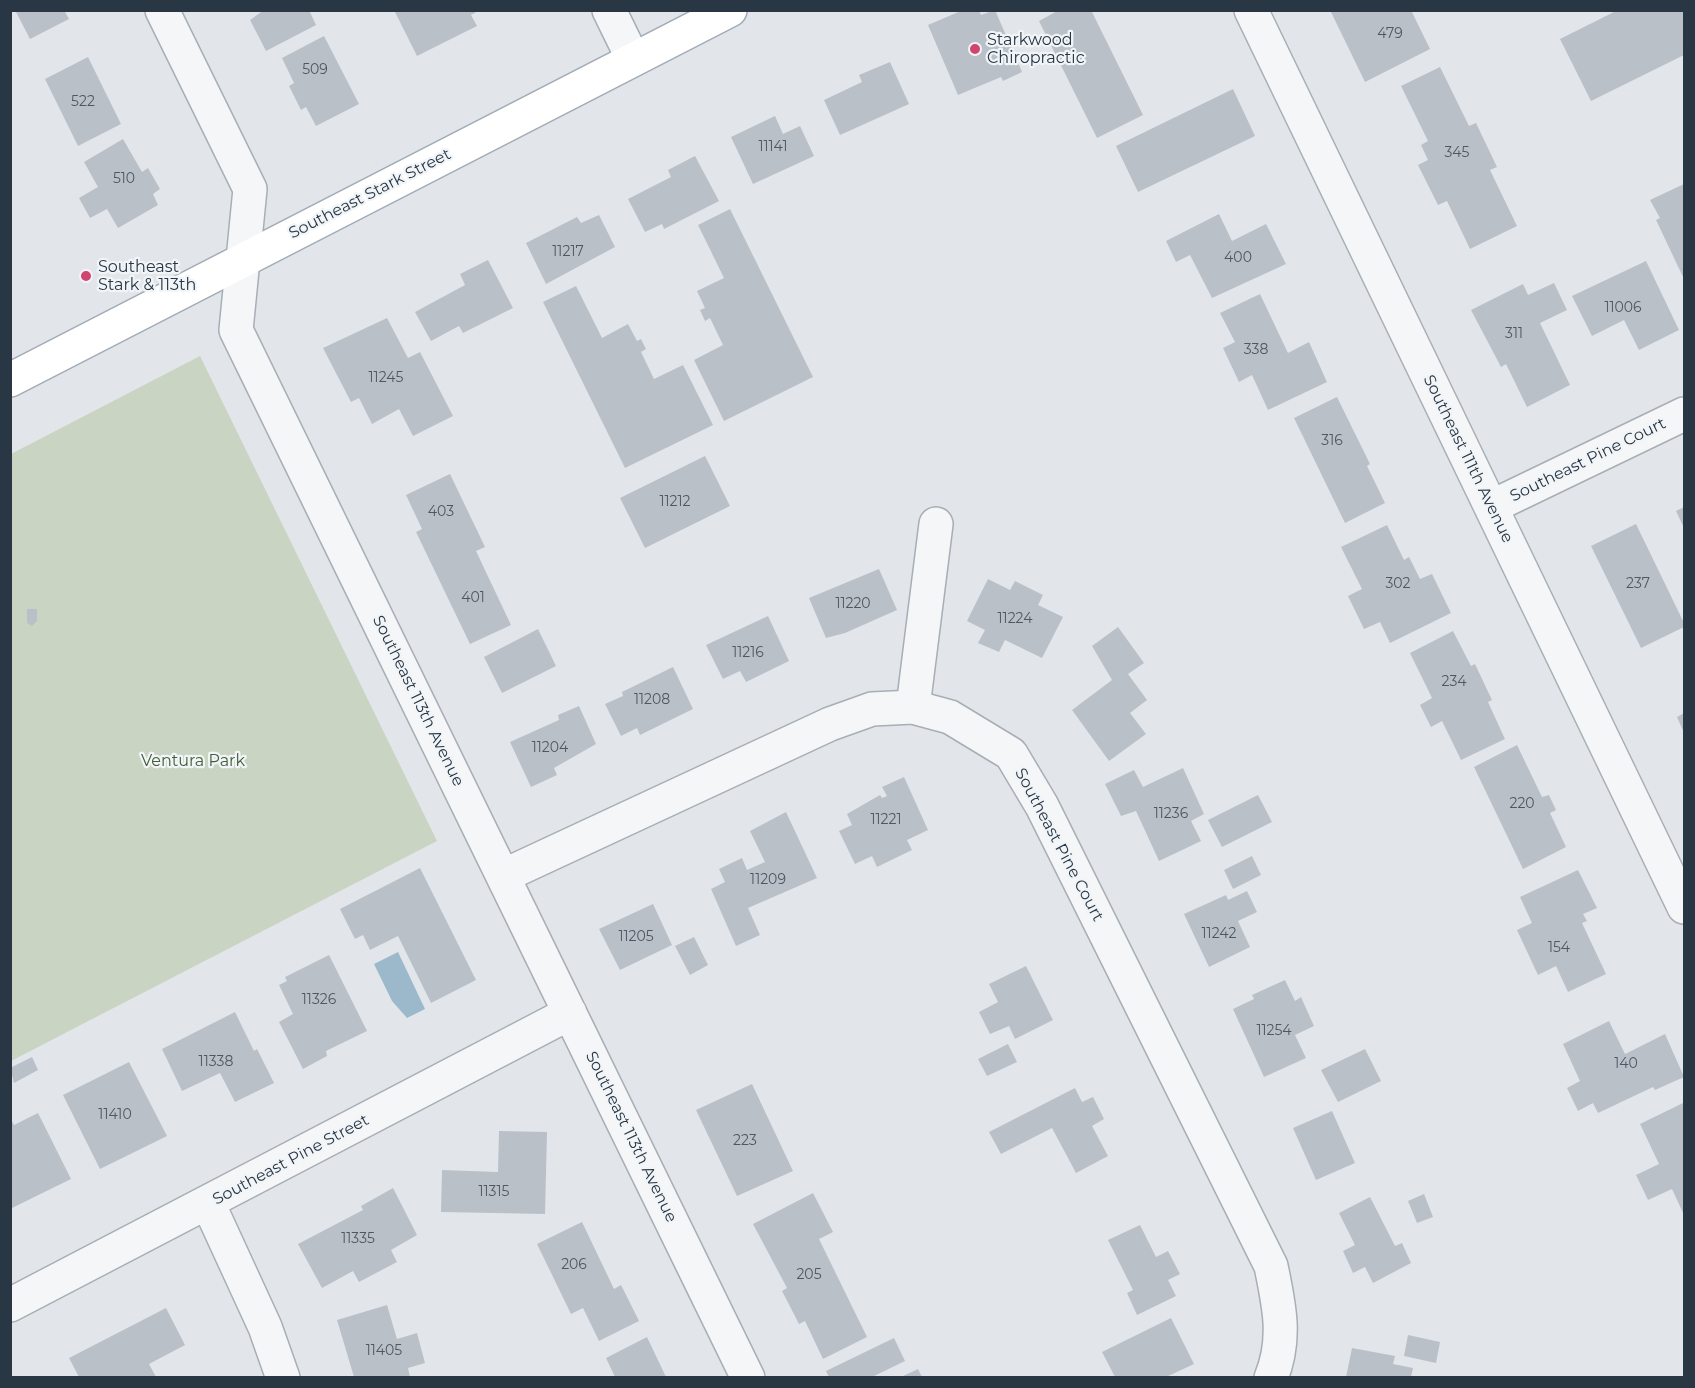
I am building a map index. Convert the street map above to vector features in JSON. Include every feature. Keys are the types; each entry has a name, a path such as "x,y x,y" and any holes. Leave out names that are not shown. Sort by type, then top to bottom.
{"main road":[{"name":"Southeast Stark Street","path":"10,380 730,10"}],"street":[{"name":"Southeast 113th Avenue","path":"162,10 250,189 236,330 748,1377"},
{"path":"609,10 633,59"},
{"name":"Southeast 111th Avenue","path":"1251,10 1684,907"},
{"name":"Southeast Pine Court","path":"1491,507 1684,414"},
{"path":"913,707 936,524"},
{"name":"Southeast Pine Court","path":"504,876 830,724 872,709 913,707 950,717 1011,754 1042,806 1271,1266 1282,1321 1280,1358 1271,1377"},
{"name":"Southeast Pine Street","path":"10,1305 570,1013"},
{"path":"208,1203 265,1327 283,1377"}],"green space":[{"name":"Ventura Park","path":"200,356 437,841 11,1061 11,454"}],"water":[{"path":"398,952 425,1009 407,1018 392,1001 374,964"}],"building":[{"path":"15,10 64,10 69,19 30,39"},
{"path":"264,10 309,10 316,25 266,51 250,20"},
{"path":"394,10 480,10 471,15 477,26 417,56"},
{"name":"Starkwood Chiropractic","path":"963,10 979,10 981,15 995,10 1022,72 1003,81 1001,77 958,95 928,25"},
{"path":"1059,10 1091,10 1143,115 1097,138 1039,21"},
{"path":"1330,10 1411,10 1430,49 1365,82"},
{"path":"1618,10 1684,10 1684,55 1591,101 1560,39"},
{"path":"324,36 359,104 316,126 306,107 301,110 289,86 294,83 282,58"},
{"path":"88,57 121,124 78,146 45,79"},
{"path":"890,62 909,104 840,135 824,100 862,82 859,75"},
{"path":"1440,67 1469,126 1476,123 1497,167 1490,170 1517,226 1470,249 1447,201 1438,205 1418,165 1428,160 1421,145 1428,141 1401,86"},
{"path":"1233,89 1255,136 1138,192 1116,146"},
{"path":"775,116 783,134 800,126 814,156 753,184 731,137"},
{"path":"123,139 142,172 148,168 160,189 153,194 158,205 118,228 107,209 90,218 79,198 98,187 84,162"},
{"path":"695,156 719,201 664,229 662,224 645,232 628,199 671,177 668,170"},
{"path":"1684,184 1684,279 1656,220 1660,218 1650,200"},
{"path":"730,209 813,377 724,421 694,360 723,345 710,318 705,321 700,310 705,308 697,291 724,278 698,225"},
{"path":"1219,214 1232,241 1266,224 1286,264 1212,298 1190,255 1176,262 1166,241"},
{"path":"599,215 615,247 546,284 526,243 577,217 581,223"},
{"path":"488,260 513,308 463,333 459,326 431,341 415,312 465,285 460,274"},
{"path":"1646,261 1679,330 1639,350 1624,320 1592,336 1572,296"},
{"path":"1554,283 1567,310 1540,323 1570,385 1527,407 1506,364 1501,367 1471,310 1523,284 1528,295"},
{"path":"576,286 602,338 628,324 637,341 641,339 646,349 641,352 654,379 683,365 713,425 625,468 543,302"},
{"path":"1260,294 1288,353 1309,342 1327,382 1268,410 1252,375 1239,382 1223,348 1235,342 1220,313"},
{"path":"387,318 408,358 420,352 453,416 413,436 399,409 372,424 359,398 351,402 323,348"},
{"path":"1337,397 1370,464 1367,466 1385,503 1345,523 1294,418"},
{"path":"705,456 730,506 645,548 620,498"},
{"path":"450,474 485,547 476,551 511,625 470,644 416,532 422,529 406,495"},
{"path":"1684,507 1684,528 1676,511"},
{"path":"1636,524 1684,623 1684,627 1641,648 1591,546"},
{"path":"1387,525 1404,560 1409,557 1420,579 1432,574 1451,613 1390,643 1380,622 1364,629 1348,596 1362,589 1341,547"},
{"path":"879,569 897,610 845,633 826,638 809,598"},
{"path":"988,579 1010,590 1015,581 1043,595 1038,605 1063,617 1042,658 1005,640 999,652 978,643 985,630 967,621"},
{"path":"27,609 37,609 37,621 32,626 27,623"},
{"path":"768,616 789,661 746,682 740,671 723,679 706,645"},
{"path":"1118,627 1144,663 1128,674 1147,700 1130,713 1146,734 1109,761 1072,710 1112,680 1092,646"},
{"path":"538,629 556,666 502,693 484,657"},
{"path":"1453,631 1471,666 1475,664 1492,700 1488,702 1505,739 1461,760 1442,721 1431,727 1420,705 1432,698 1410,653"},
{"path":"673,667 693,709 640,735 637,728 621,736 605,704 623,696 622,692"},
{"path":"579,706 596,744 554,768 557,775 531,787 510,742 559,720 558,715"},
{"path":"1684,713 1684,733 1677,717"},
{"path":"1517,745 1542,797 1549,795 1556,810 1550,813 1566,847 1523,869 1474,767"},
{"path":"1183,768 1204,814 1191,821 1201,841 1159,861 1136,811 1121,816 1105,784 1134,770 1143,787"},
{"path":"904,777 928,830 907,840 912,850 877,867 872,856 855,864 839,831 852,825 847,814 880,795 882,798 887,796 882,787"},
{"path":"1258,795 1272,822 1222,847 1208,820"},
{"path":"786,812 817,878 748,908 760,935 736,946 711,889 725,882 719,869 742,858 747,870 765,862 750,831"},
{"path":"1252,856 1261,875 1233,889 1224,870"},
{"path":"420,868 476,980 431,1003 398,936 370,950 363,935 355,939 340,909"},
{"path":"1578,870 1597,908 1583,914 1587,921 1582,923 1606,974 1568,992 1556,966 1538,975 1517,930 1532,923 1520,897"},
{"path":"1247,891 1257,912 1238,921 1250,947 1209,967 1184,914 1226,895 1228,900"},
{"path":"653,904 672,945 620,970 599,929"},
{"path":"694,937 708,965 690,975 675,946"},
{"path":"329,955 367,1031 326,1051 327,1056 303,1069 279,1022 293,1014 279,985 287,981 285,977"},
{"path":"1026,966 1053,1020 1015,1039 1009,1026 990,1034 979,1012 998,1002 989,984"},
{"path":"1285,980 1295,1001 1301,997 1314,1026 1295,1035 1306,1058 1264,1077 1233,1009 1254,999 1252,995"},
{"path":"235,1012 254,1051 257,1049 274,1083 235,1102 220,1073 182,1091 162,1049"},
{"path":"1609,1021 1625,1054 1665,1034 1684,1077 1655,1090 1653,1087 1598,1113 1593,1103 1578,1111 1567,1088 1580,1081 1563,1044"},
{"path":"1008,1044 1017,1062 987,1076 978,1059"},
{"path":"1365,1049 1381,1081 1338,1102 1321,1070"},
{"path":"32,1057 38,1070 14,1083 10,1068"},
{"path":"129,1062 167,1136 100,1169 63,1095"},
{"path":"752,1084 793,1171 737,1196 696,1110"},
{"path":"1075,1088 1082,1102 1093,1097 1104,1119 1092,1126 1108,1156 1076,1173 1052,1128 1001,1154 989,1132"},
{"path":"1683,1103 1684,1215 1672,1189 1648,1200 1636,1175 1659,1164 1640,1124"},
{"path":"1332,1111 1355,1163 1316,1180 1293,1128"},
{"path":"38,1113 71,1179 10,1209 10,1118 14,1125"},
{"path":"499,1131 547,1132 545,1214 441,1212 442,1170 498,1172"},
{"path":"393,1188 417,1235 391,1250 397,1262 359,1282 353,1271 322,1288 298,1244 363,1210 361,1206"},
{"path":"813,1193 833,1232 819,1239 867,1337 823,1359 805,1321 799,1324 782,1291 787,1288 753,1224"},
{"path":"1424,1194 1433,1217 1417,1223 1408,1201"},
{"path":"1370,1197 1395,1246 1402,1243 1411,1263 1373,1283 1365,1267 1353,1273 1343,1251 1355,1245 1339,1213"},
{"path":"582,1222 614,1289 621,1285 639,1321 599,1341 583,1308 571,1314 537,1244"},
{"path":"1140,1225 1156,1257 1168,1251 1180,1274 1168,1280 1176,1296 1137,1315 1127,1293 1133,1290 1108,1240"},
{"path":"387,1305 397,1339 417,1333 425,1363 408,1368 410,1377 354,1377 337,1320"},
{"path":"166,1308 185,1345 149,1364 156,1377 79,1377 69,1358"},
{"path":"1171,1318 1194,1364 1166,1377 1115,1377 1102,1352"},
{"path":"1408,1335 1440,1342 1436,1363 1404,1356"},
{"path":"647,1337 666,1377 615,1377 606,1358"},
{"path":"894,1338 905,1361 872,1377 829,1377 826,1371"},
{"path":"1352,1348 1395,1356 1393,1364 1413,1368 1411,1377 1346,1377"},
{"path":"918,1369 922,1377 901,1377"}],"place":[{"name":"Starkwood Chiropractic","path":"975,49"},
{"name":"Southeast Stark & 113th","path":"86,276"}]}
